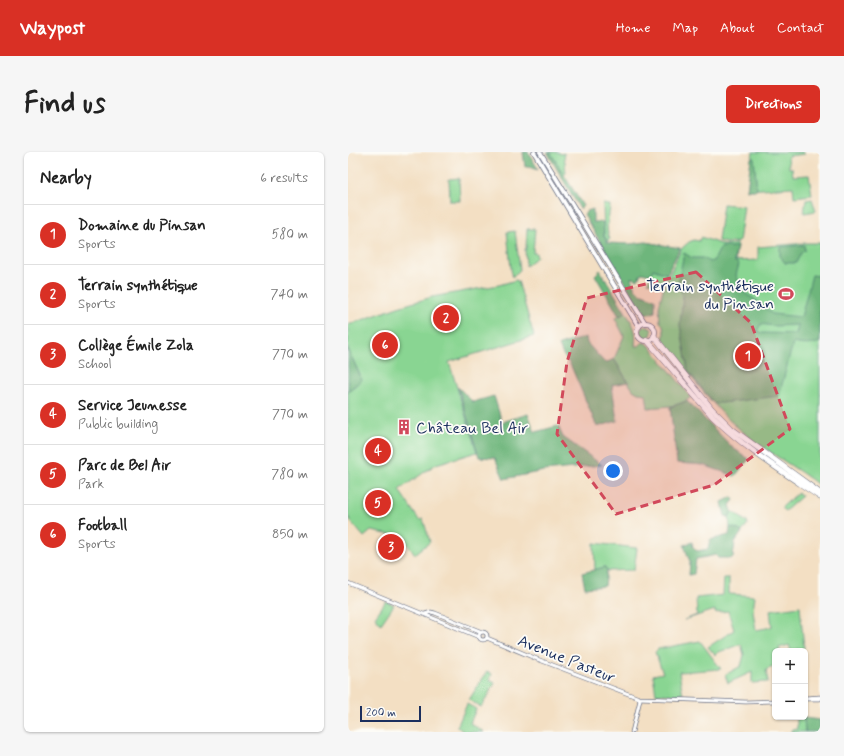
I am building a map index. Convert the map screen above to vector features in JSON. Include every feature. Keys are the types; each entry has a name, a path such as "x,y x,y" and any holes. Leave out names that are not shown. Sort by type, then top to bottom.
{"highway":[{"path":"654,336 712,409 732,429 820,493"},
{"path":"647,340 712,417 724,428 820,497"}],"main road":[{"path":"534,152 639,327 639,336 647,340 654,336 655,331 651,324 645,323 639,327"},
{"path":"540,152 645,323"},
{"name":"Avenue Pasteur","path":"348,583 425,614 483,640 487,638 639,698 746,702 772,701"},
{"name":"Avenue Pasteur","path":"425,614 432,612 485,633 487,638"},
{"path":"479,637 482,632"},
{"path":"632,732 640,700 639,698"},
{"path":"808,699 820,698"}],"highlighted area":[{"path":"696,272 751,323 790,429 714,485 616,514 557,434 567,362 587,298"}],"green space":[{"path":"523,152 528,152 538,169 530,166 525,167"},
{"path":"547,152 550,152 583,206 580,209"},
{"path":"550,152 558,152 561,154 564,153 566,173 564,175"},
{"path":"753,152 803,152 805,154 788,156 789,168 792,168 793,176 809,175 812,195 794,197 793,187 747,190"},
{"path":"751,158 754,158 757,190 747,190"},
{"path":"459,178 460,201 450,201 449,179"},
{"path":"812,199 816,211 804,213 806,200"},
{"path":"603,204 610,205 607,231 610,239 608,241 604,236"},
{"path":"723,204 744,206 739,242 726,243 718,241"},
{"path":"593,209 593,222 603,222 604,236 608,243 630,244 646,242 680,248 667,274 653,269 651,275 641,273 638,280 631,277 639,292 655,299 655,312 650,314 643,313 584,215 587,211"},
{"path":"527,229 535,229 533,253 536,253 537,257 526,266 525,249"},
{"path":"515,231 520,270 512,277 507,232"},
{"path":"701,237 723,245 737,244 735,261 758,260 758,247 820,243 820,486 753,440 722,413 663,342 664,333 663,325 660,322 659,307 663,289 681,249 689,242 694,240 699,241"},
{"path":"804,245 805,250 801,253 796,263 785,263 780,256 780,247"},
{"path":"721,247 737,247 734,261 739,264 736,275 743,292 759,302 772,314 801,317 812,275 819,276 820,270 820,342 806,345 793,343 779,396 714,404 688,371 680,325 683,296 678,283 684,253 692,258 703,258 710,262 714,260","holes":["761,324 773,326 798,325 796,334 762,333 757,331"]},
{"path":"653,269 667,274 661,286 648,282"},
{"path":"600,270 626,313 619,316 595,275"},
{"path":"516,280 518,281 534,336 449,362 477,452 436,464 399,490 419,520 423,519 430,542 415,554 402,537 371,531 364,537 351,522 348,515 348,391 362,380 348,349 348,325 398,307 432,297 499,285"},
{"path":"626,313 634,328 636,336 635,346 639,346 643,342 649,345 691,397 686,401 671,406 648,408 646,394 638,393 633,390 614,359 624,336 615,318"},
{"path":"644,326 648,326 652,332 648,338 644,338 640,334 640,330"},
{"path":"586,337 587,343 605,363 614,359 628,382 612,385 617,421 597,427 571,366 562,353 559,345"},
{"path":"348,349 362,380 348,391"},
{"path":"458,387 473,402 494,396 502,422 528,414 535,432 558,426 563,437 602,465 544,471 504,479 495,458 479,457"},
{"path":"687,401 733,448 749,459 735,476 703,465 677,463 670,407"},
{"path":"798,493 802,496 785,511 781,508"},
{"path":"732,497 734,500 730,505 732,511 729,517 725,516 722,502"},
{"path":"732,511 748,523 742,532 730,527 729,517"},
{"path":"730,527 742,532 735,542 733,557 731,559 718,558 716,555 696,559 694,574 689,575 690,562 684,545 692,542 693,547 697,551 708,549 710,540 729,535"},
{"path":"594,543 637,548 634,570 607,571 605,567 595,570"},
{"path":"605,567 607,569 605,586 585,588 582,573"},
{"path":"724,578 729,578 729,594 755,596 753,611 756,630 772,627 770,610 800,606 804,648 790,648 789,645 779,648 772,648 772,667 766,670 768,682 752,683 752,672 728,683 725,675 741,666 744,655 741,644 719,652 715,655 708,647 734,630 728,611 715,613 715,610 684,620 697,615 696,598 723,595"},
{"path":"386,601 394,605 381,624 375,617"},
{"path":"700,641 721,669 679,672 683,695 656,694 653,675 663,673 655,652 658,649"},
{"path":"487,671 492,674 489,680 495,683 481,707 469,700"},
{"path":"467,704 476,709 470,723 484,732 462,732 462,730 457,727"},
{"path":"808,718 820,720 820,732 805,732 804,720 808,720"},
{"path":"797,720 804,720 805,732 791,732 791,730 797,729"}],"place":[{"name":"Terrain synthétique du Pinsan","path":"786,294"},
{"name":"Terrain synthétique","path":"446,318"},
{"name":"Football","path":"385,345"},
{"name":"Domaine du Pinsan","path":"748,356"},
{"name":"Château Bel Air","path":"404,427"},
{"name":"Service Jeunesse","path":"378,451"},
{"name":"Parc de Bel Air","path":"378,503"},
{"name":"Collège Émile Zola","path":"391,547"}]}
